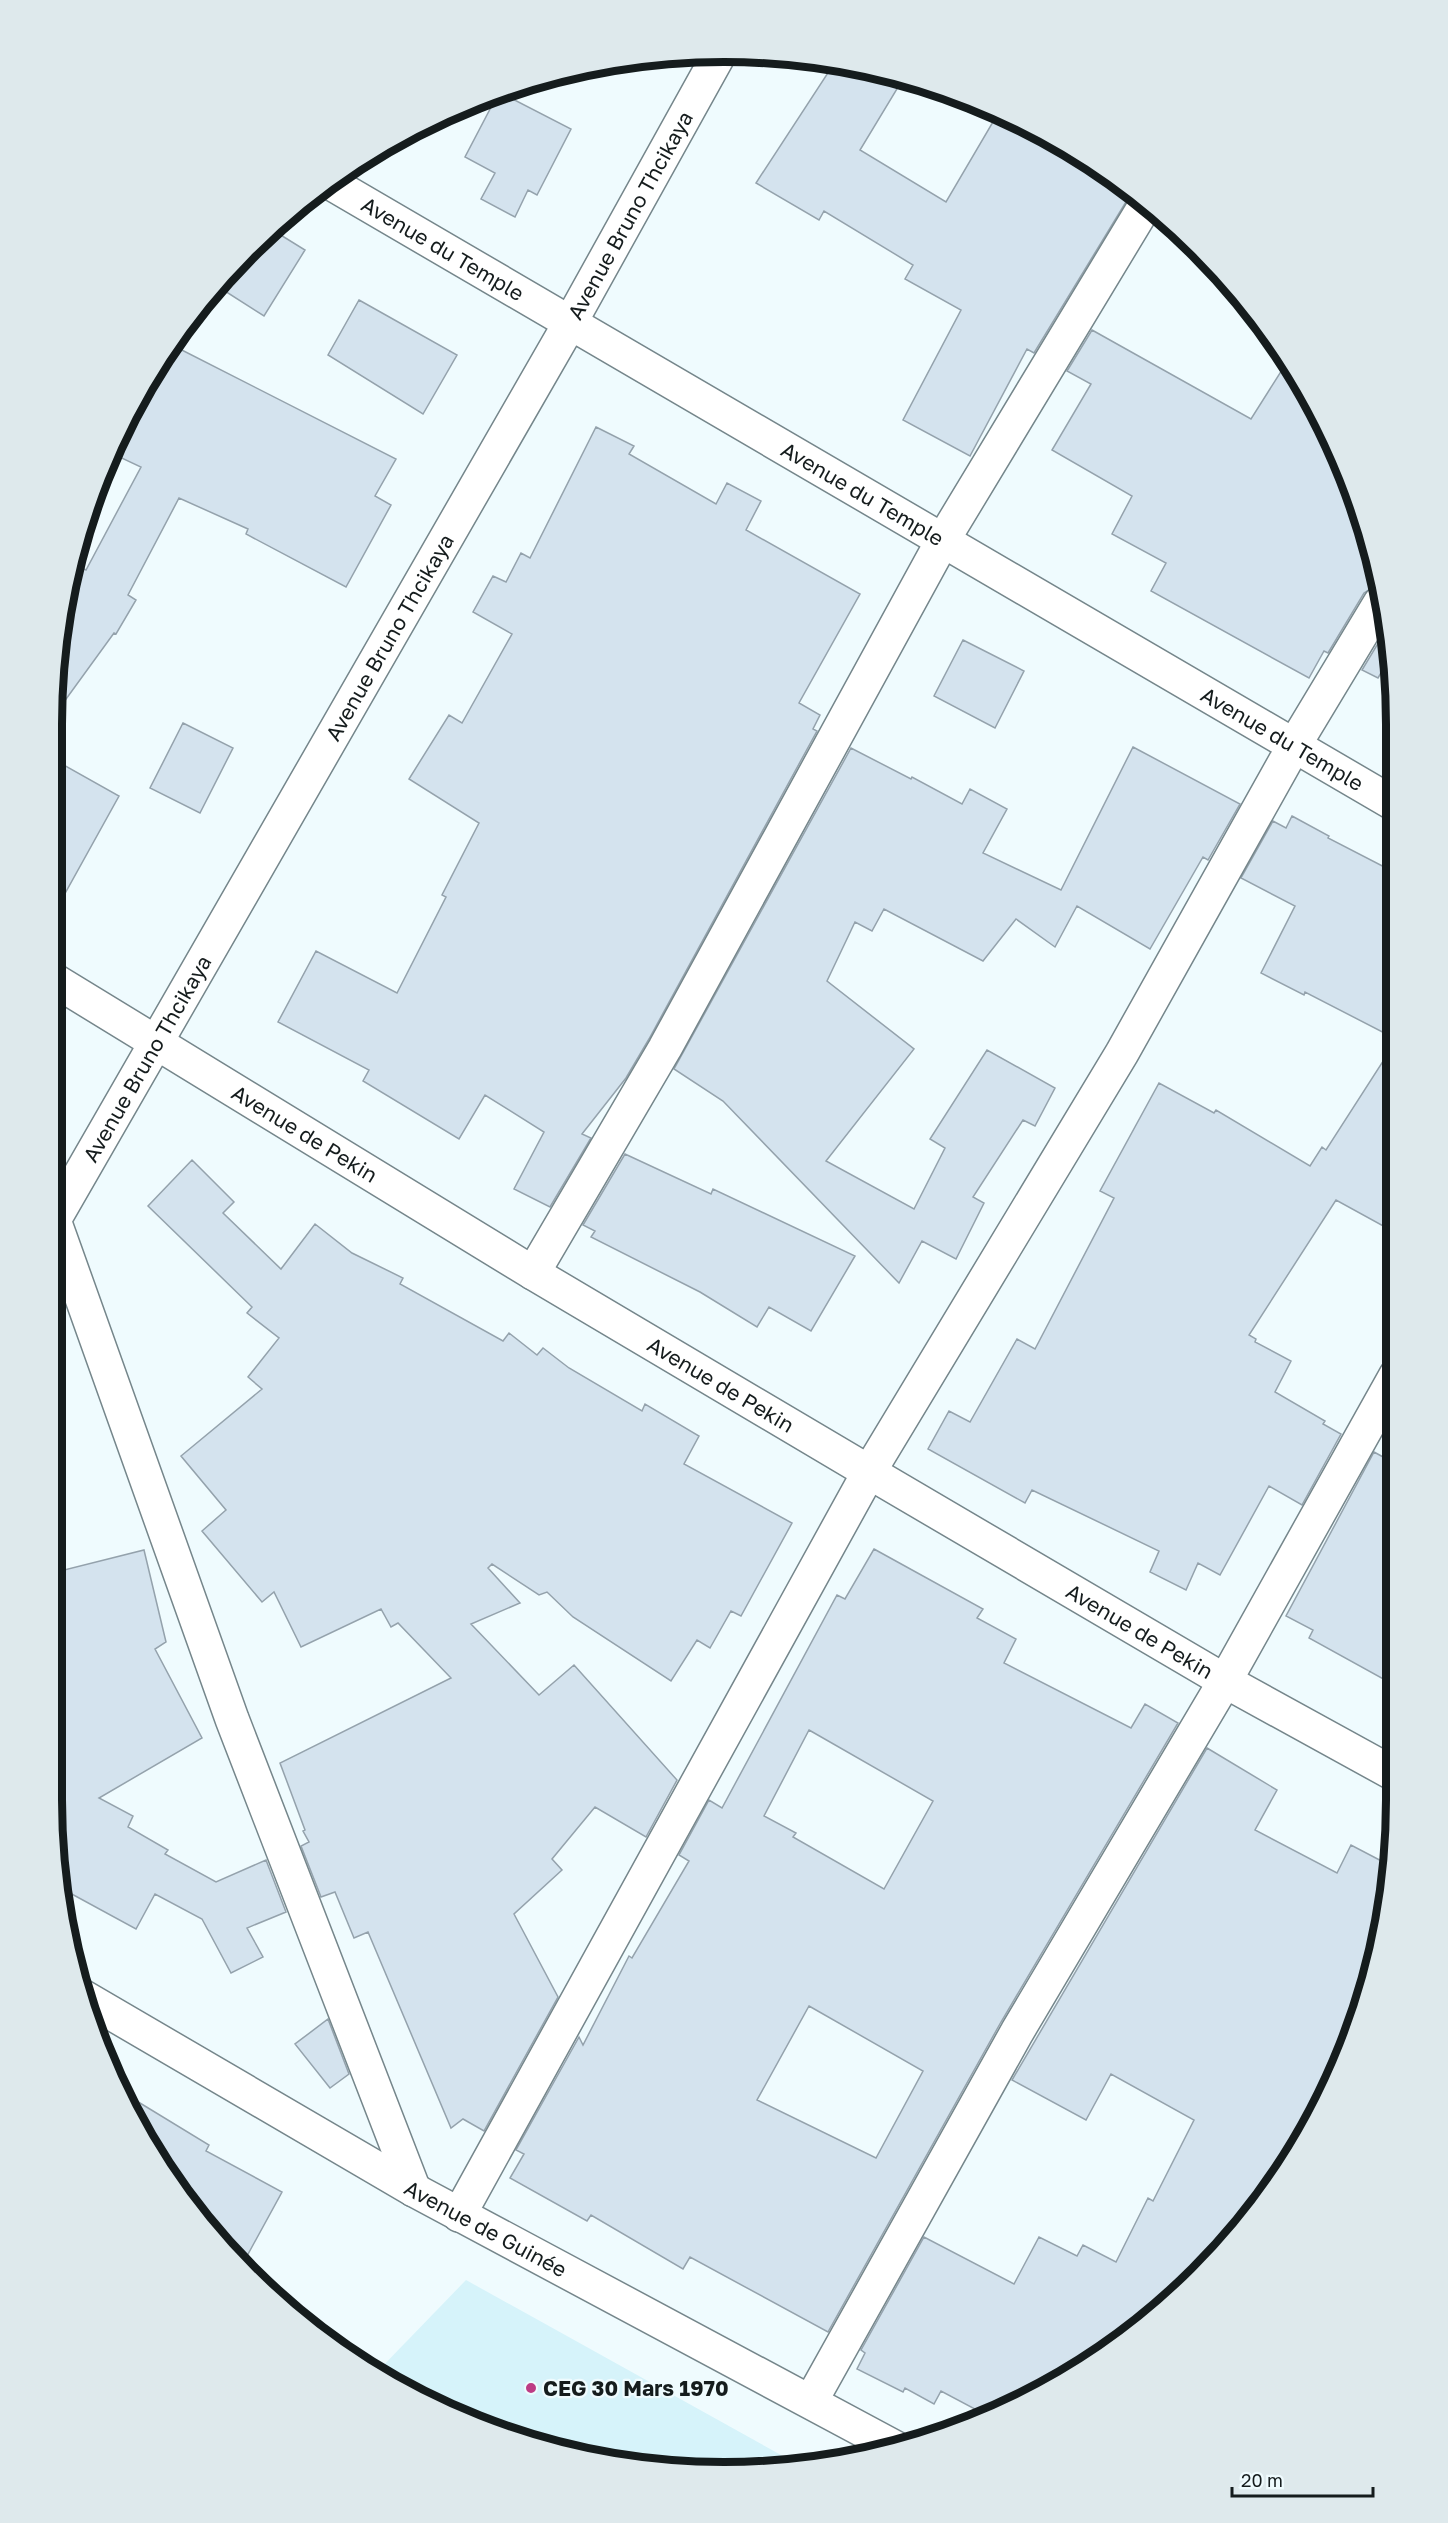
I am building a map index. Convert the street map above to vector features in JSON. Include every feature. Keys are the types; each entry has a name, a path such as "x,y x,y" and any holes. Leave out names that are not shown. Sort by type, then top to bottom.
{"street":[{"name":"Avenue Bruno Thcikaya","path":"61,1208 570,323 715,62"},
{"name":"Avenue du Temple","path":"337,187 1387,800"},
{"path":"533,1273 665,1048 943,540 1142,210"},
{"path":"459,2215 869,1472 1122,1053 1295,744 1376,609"},
{"name":"Avenue de Pekin","path":"61,984 533,1273 1225,1681 1387,1770"},
{"path":"61,1240 232,1719 414,2190"},
{"path":"811,2401 1017,2032 1225,1681 1387,1391"},
{"name":"Avenue de Guinée","path":"94,2003 459,2215 884,2442"}],"shaded area":[{"name":"CEG 30 Mars 1970","path":"466,2280 787,2458 724,2462 681,2460 595,2449 553,2439 470,2411 382,2366"}],"building":[{"path":"830,70 899,85 860,150 946,202 994,120 1055,150 1128,199 1034,353 1027,349 970,456 903,420 961,310 905,279 913,265 824,211 819,220 756,183"},
{"path":"510,97 571,129 537,195 528,190 515,217 481,199 495,173 465,157 493,104"},
{"path":"279,234 305,250 264,316 223,290"},
{"path":"359,300 457,355 423,414 328,355"},
{"path":"1092,330 1251,419 1283,369 1318,431 1336,470 1364,553 1372,588 1364,593 1328,653 1324,651 1309,678 1151,591 1166,563 1112,534 1132,496 1052,450 1091,384 1067,371"},
{"path":"178,348 396,459 375,496 391,505 346,587 246,534 248,529 179,498 128,595 136,600 116,634 114,633 62,705 67,638 79,573 82,568 86,570 141,467 118,456 150,393"},
{"path":"596,427 634,446 629,454 716,504 727,483 761,501 746,530 860,594 799,703 820,715 813,729 817,731 649,1039 626,1078 582,1134 591,1138 550,1207 514,1189 544,1132 485,1095 459,1139 363,1081 369,1070 278,1022 316,951 397,993 446,897 442,895 479,823 409,779 449,715 462,723 512,634 473,612 493,576 506,582 521,553 530,558"},
{"path":"1381,638 1384,668 1378,678 1362,670"},
{"path":"963,640 1024,671 995,728 934,696"},
{"path":"183,723 233,748 200,813 150,788"},
{"path":"1133,747 1240,804 1208,860 1203,857 1150,949 1077,906 1055,947 1016,919 983,961 884,909 872,931 855,922 827,981 914,1049 826,1161 914,1209 945,1148 930,1139 987,1050 1055,1088 1035,1126 1023,1120 973,1197 984,1203 956,1259 922,1241 899,1283 723,1101 674,1069 851,748 962,804 970,789 1007,809 983,853 1061,890"},
{"path":"61,763 119,796 61,901"},
{"path":"1292,816 1329,836 1328,838 1387,868 1387,1034 1305,992 1304,995 1261,973 1295,906 1241,878 1273,821 1286,828"},
{"path":"1387,1055 1387,1228 1336,1200 1249,1335 1256,1339 1255,1342 1291,1361 1275,1392 1325,1421 1323,1424 1341,1434 1302,1505 1269,1486 1220,1575 1198,1563 1186,1590 1150,1572 1159,1551 1032,1490 1025,1503 928,1449 949,1411 970,1422 1017,1339 1035,1349 1114,1198 1100,1191 1159,1083 1214,1113 1216,1110 1310,1166 1322,1147 1326,1150"},
{"path":"625,1154 711,1194 713,1189 855,1256 811,1331 769,1307 757,1327 700,1292 591,1237 595,1231 583,1225"},
{"path":"192,1160 234,1202 223,1213 281,1269 315,1224 352,1253 403,1278 400,1284 503,1341 509,1333 537,1355 543,1348 569,1368 642,1411 645,1404 699,1436 684,1464 792,1523 741,1616 731,1611 710,1648 697,1640 671,1681 573,1617 547,1592 539,1595 492,1564 488,1568 520,1603 471,1624 539,1695 574,1665 677,1780 646,1837 595,1807 552,1859 562,1870 514,1914 558,1997 484,2131 463,2119 451,2128 368,1932 354,1938 335,1892 321,1897 301,1846 309,1842 303,1831 305,1830 280,1763 451,1678 398,1623 391,1627 381,1609 301,1647 274,1592 262,1602 202,1531 226,1510 181,1456 262,1389 248,1377 279,1338 247,1313 252,1307 148,1206"},
{"path":"1374,1452 1387,1459 1387,1681 1309,1638 1313,1630 1286,1616"},
{"path":"874,1549 983,1609 977,1618 1016,1639 1004,1663 1131,1728 1145,1704 1178,1723 1001,2022 828,2332 690,2257 683,2269 591,2215 587,2221 510,2178 524,2154 516,2150 579,2037 583,2045 629,1956 632,1958 689,1861 679,1855 709,1800 722,1808 837,1595 845,1599","holes":["809,1730 933,1801 884,1889 793,1837 796,1833 764,1816","809,2006 923,2071 876,2158 757,2100"]},
{"path":"144,1550 166,1642 155,1649 202,1738 99,1798 133,1816 128,1827 168,1850 165,1854 216,1882 266,1860 286,1912 247,1928 263,1957 231,1973 202,1919 155,1894 136,1929 68,1892 61,1799 61,1571"},
{"path":"1207,1748 1277,1790 1255,1830 1337,1873 1351,1845 1383,1862 1374,1928 1364,1970 1336,2053 1298,2130 1275,2167 1222,2236 1161,2297 1127,2325 1055,2373 978,2411 941,2391 934,2404 905,2388 903,2392 857,2369 865,2353 861,2350 924,2237 1014,2284 1039,2237 1077,2256 1083,2245 1116,2262 1148,2198 1153,2201 1194,2120 1111,2074 1086,2120 1012,2080"},
{"path":"328,2019 349,2074 330,2088 295,2044"},
{"path":"134,2099 209,2145 206,2151 282,2192 246,2257 198,2202 173,2167"}],"place":[{"name":"CEG 30 Mars 1970","path":"531,2388"}]}
